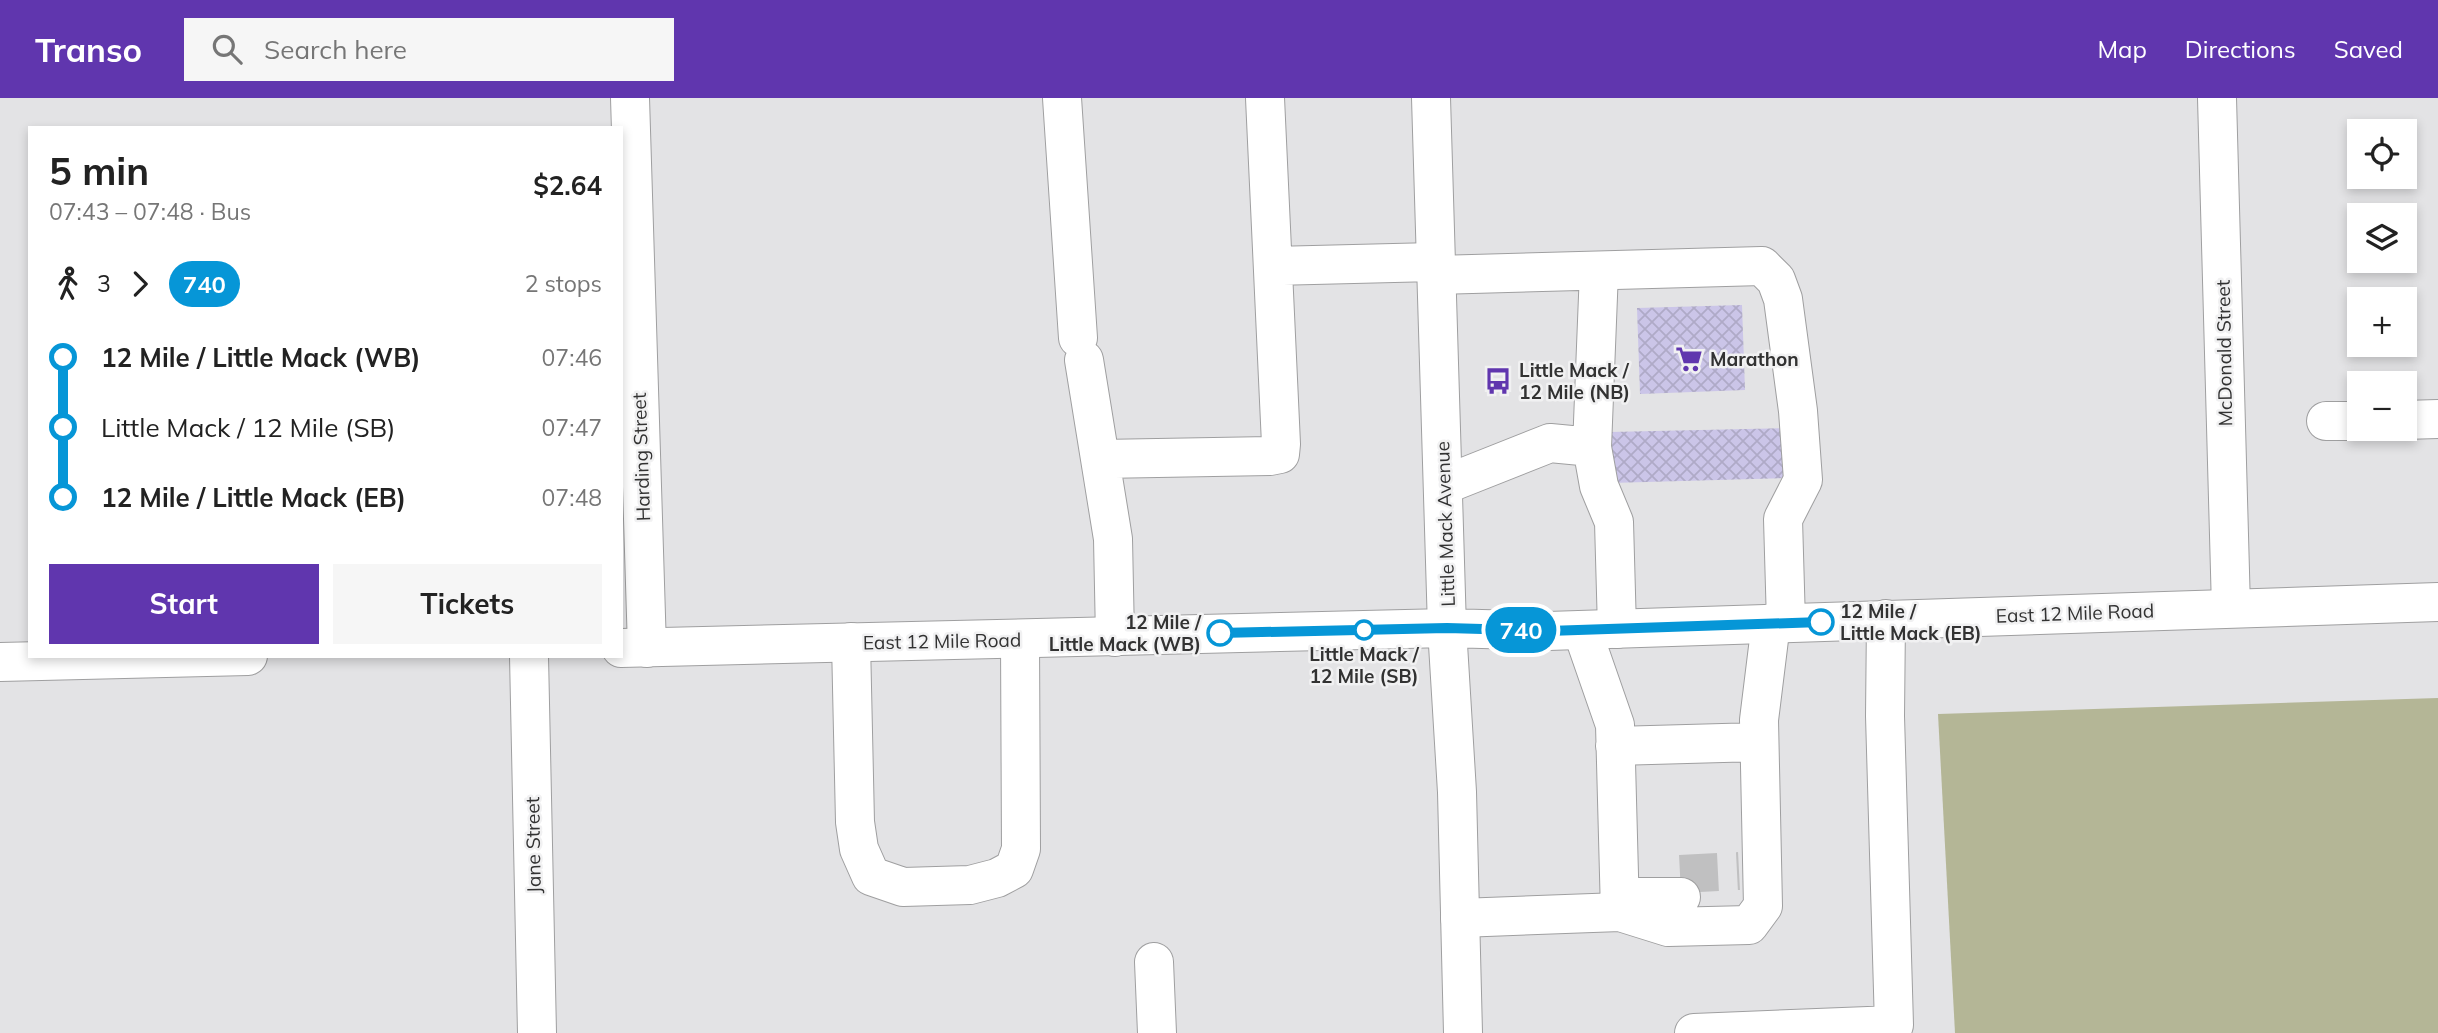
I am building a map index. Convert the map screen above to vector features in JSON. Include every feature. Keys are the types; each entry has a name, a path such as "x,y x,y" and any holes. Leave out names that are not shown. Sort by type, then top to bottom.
{"main road":[{"name":"Harding Street","path":"630,98 634,648"},
{"path":"1062,98 1081,349 1113,539 1115,637"},
{"path":"1101,459 1280,454 1265,98"},
{"name":"Little Mack Avenue","path":"1430,98 1447,628 1457,792 1463,1033"},
{"name":"McDonald Street","path":"2217,98 2231,608"},
{"path":"1273,266 1599,271 1762,266 1776,280 1785,311 1798,411 1803,480 1783,519 1778,623 1759,720 1751,877 1763,906 1749,925 1668,927 1619,895"},
{"path":"1599,271 1592,447 1599,486 1614,522 1600,629 1615,725 1619,895"},
{"path":"2417,420 2438,419"},
{"path":"1444,485 1550,443 1592,447"},
{"name":"East 12 Mile Road","path":"634,648 1447,628 1548,631 2438,602"},
{"path":"1695,1033 1901,1029 1885,716 1886,619"},
{"path":"851,642 855,822 859,849 871,876 903,887 970,885 997,878 1014,869 1021,849 1020,640"},
{"path":"0,662 165,658"},
{"name":"Jane Street","path":"528,658 537,1033"},
{"path":"1615,746 1759,743"},
{"path":"1460,918 1681,885"},
{"path":"1154,962 1157,1033"}],"green space":[{"path":"2438,698 2438,1033 1955,1033 1938,714"}],"building":[{"path":"1742,305 1745,390 1640,394 1637,308"},
{"path":"1786,428 1787,478 1611,483 1610,432"}],"tunnel":[{"path":"1680,874 1739,871"}],"bus line":[{"name":"740","path":"1220,633 1447,628 1548,631 1821,622"}],"place":[{"name":"Marathon","path":"1689,359"},
{"name":"Little Mack / 12 Mile (NB)","path":"1498,381"},
{"name":"12 Mile / Little Mack (EB)","path":"1821,622"},
{"name":"Little Mack / 12 Mile (SB)","path":"1364,630"},
{"name":"12 Mile / Little Mack (WB)","path":"1220,633"}]}
